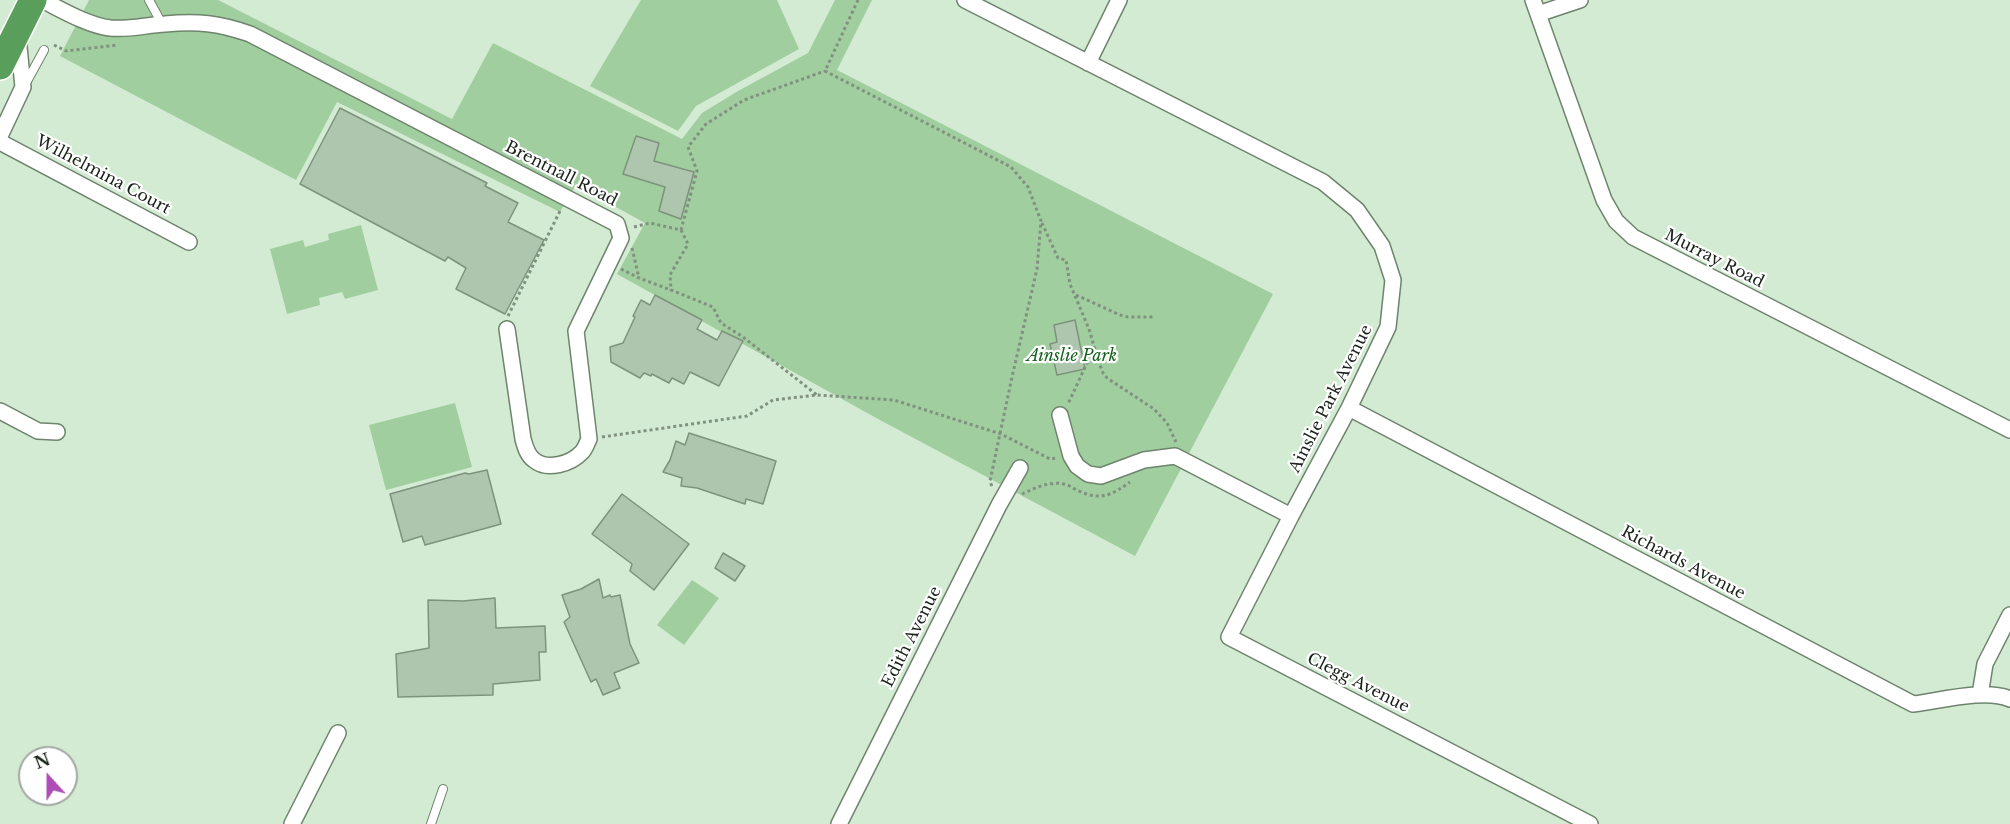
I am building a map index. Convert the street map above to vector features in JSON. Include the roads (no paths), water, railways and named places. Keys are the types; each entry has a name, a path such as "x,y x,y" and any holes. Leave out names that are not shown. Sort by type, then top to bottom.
{"highway":[{"path":"0,66 33,0"}],"street":[{"name":"Brentnall Road","path":"42,0 107,28 134,29 201,21 229,26 250,34 567,197 630,233 621,238 576,331 589,439 582,452 565,463 547,466 534,460 526,450 507,329"},
{"name":"Ainslie Park Avenue","path":"965,0 1323,182 1357,210 1382,246 1393,280 1388,327 1349,408 1291,516"},
{"path":"1088,63 1119,0"},
{"path":"1535,7 1580,0"},
{"name":"Murray Road","path":"1535,7 1604,200 1616,221 1632,237 2008,424"},
{"path":"0,136 23,87 18,31"},
{"name":"Wilhelmina Court","path":"0,142 189,242"},
{"name":"Richards Avenue","path":"1349,408 1913,704 1980,695 2010,699"},
{"path":"0,411 38,430 57,432"},
{"path":"1060,415 1071,456 1077,466 1088,474 1101,476 1144,460 1175,456 1291,516"},
{"name":"Edith Avenue","path":"839,824 999,505 1020,468"},
{"name":"Clegg Avenue","path":"1291,516 1229,637 1590,824"},
{"path":"1980,695 1985,664 2010,615"},
{"path":"292,824 338,732"}],"lane":[{"path":"149,0 162,24"},
{"path":"23,87 44,50"},
{"path":"431,824 443,789"}],"park label":[{"name":"Ainslie Park","path":"1072,356"}]}
